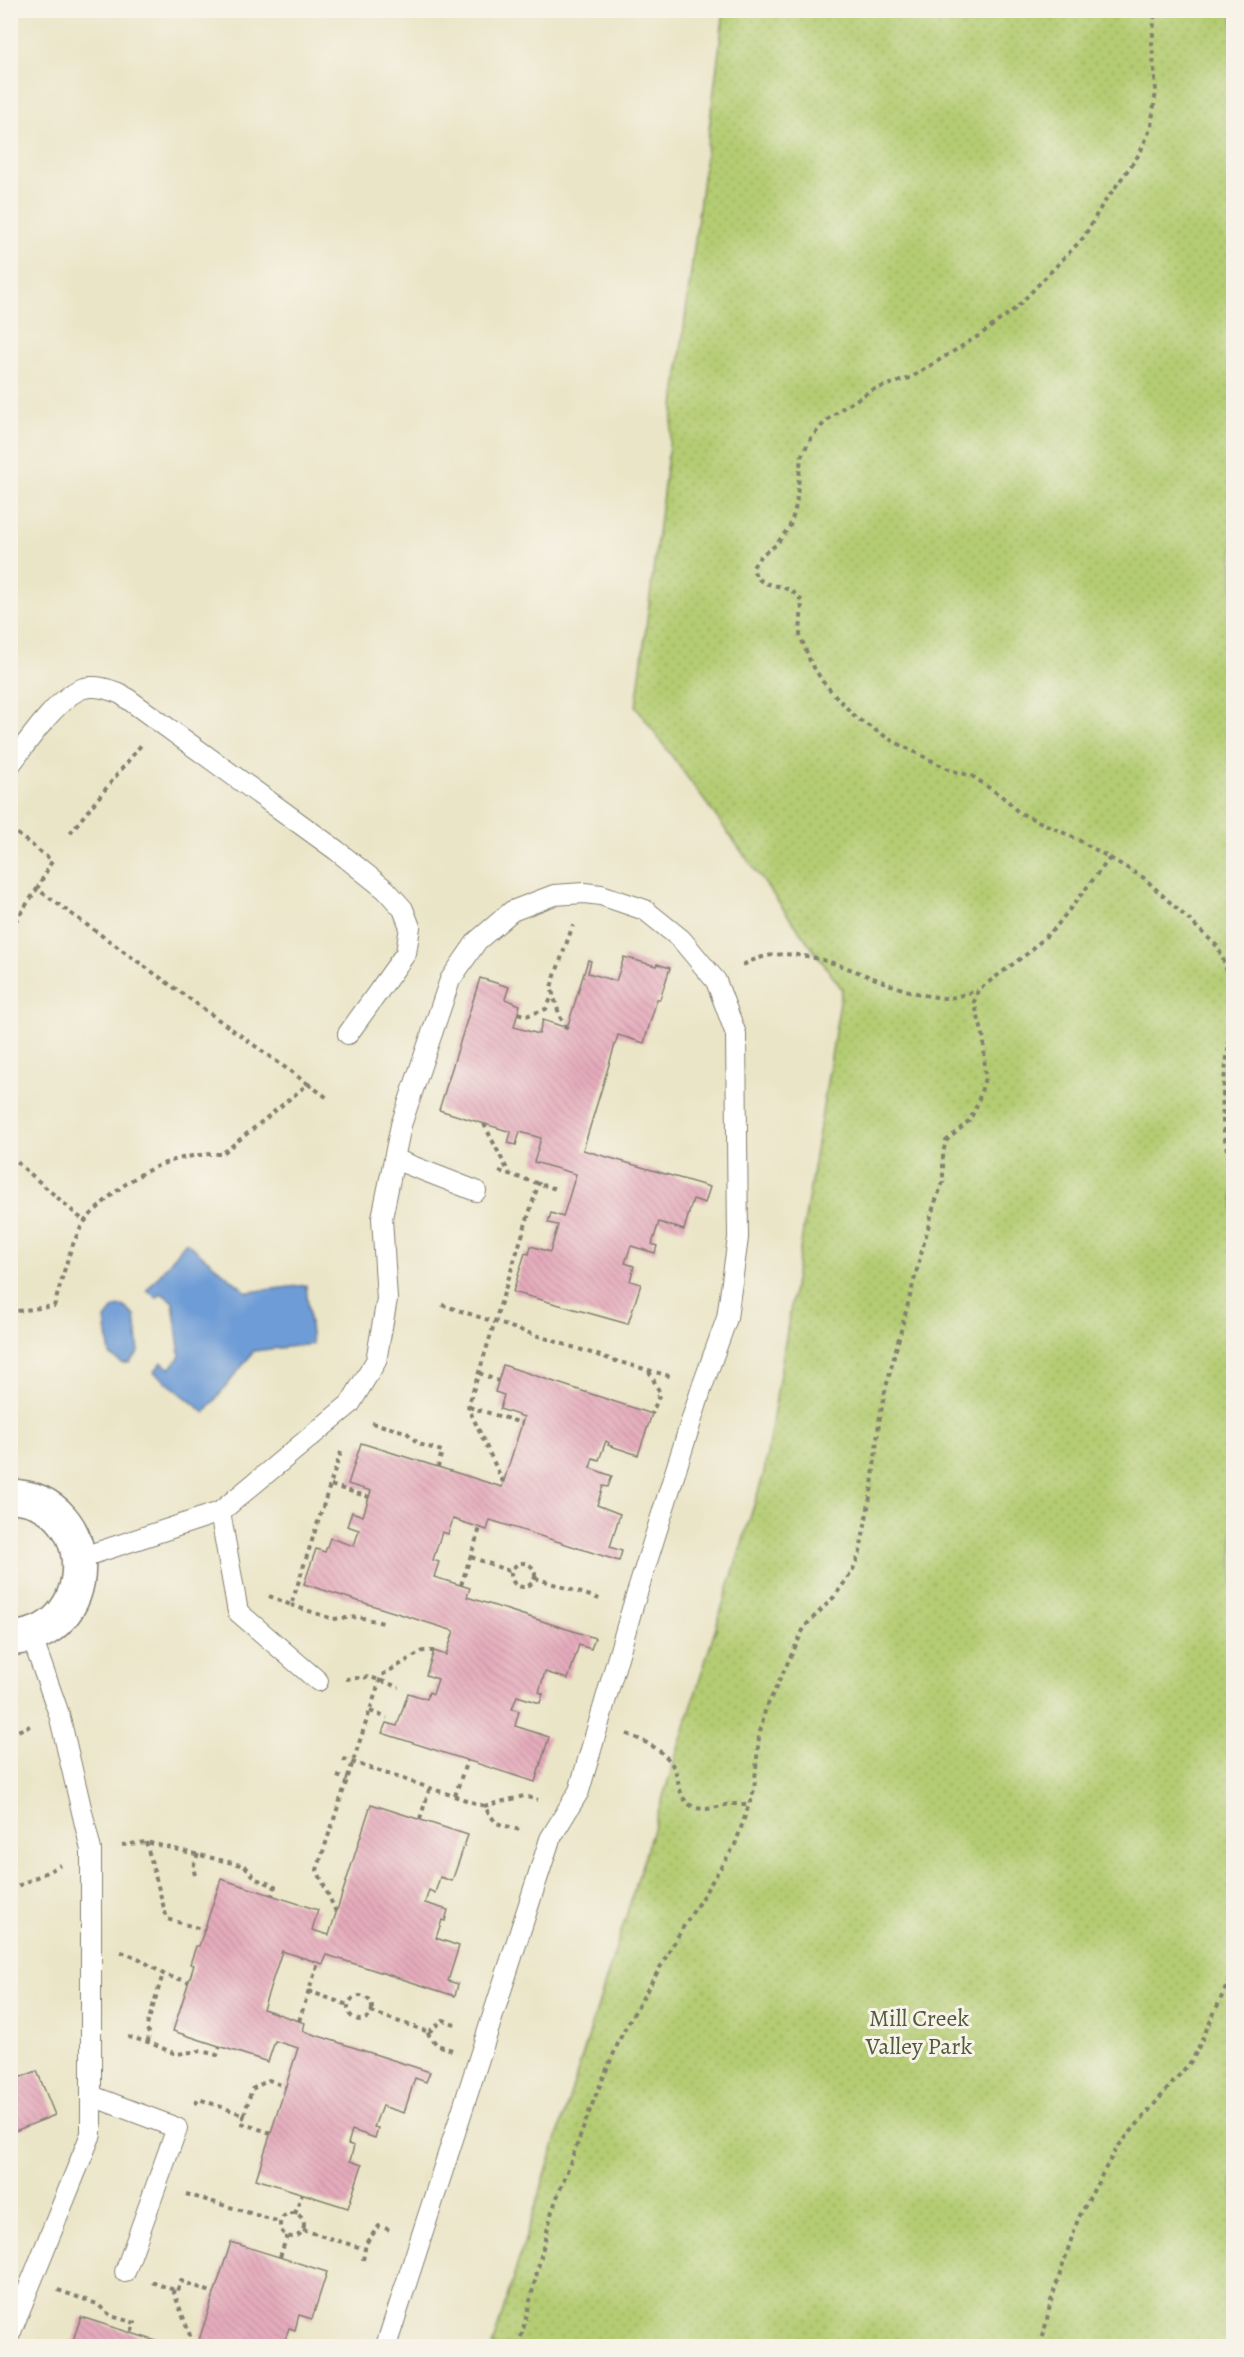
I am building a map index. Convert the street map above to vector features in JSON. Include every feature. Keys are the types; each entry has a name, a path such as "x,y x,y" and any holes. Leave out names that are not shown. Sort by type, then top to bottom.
{"street":[{"path":"10,1496 38,1502 53,1511 66,1524 75,1540 80,1558 80,1574 69,1605 59,1618 45,1628 21,1636"}],"lane":[{"path":"10,765 39,726 62,702 83,688 101,687 121,694 386,890 403,909 410,927 406,953 348,1034"},
{"path":"80,1558 220,1512 346,1415 350,1404 376,1361 387,1299 382,1218 401,1125 450,980 477,941 512,911 554,895 584,893 601,895 645,910 681,939 716,981 736,1034 738,1238 727,1318 702,1387 632,1609 579,1791 550,1839 386,2346"},
{"path":"394,1159 476,1191"},
{"path":"220,1512 238,1612 318,1681"},
{"path":"10,2334 91,2134 92,2096 91,1850 58,1714 21,1636"},
{"path":"92,2096 177,2128 125,2272"}],"path":[{"path":"1155,10 1152,45 1156,91 1150,127 1140,153 1101,207 1084,237 1016,308 980,335 910,378 872,390 825,422 811,438 801,458 796,506 790,526 776,545 761,555 753,567 754,575 761,583 792,591 802,601 800,635 810,661 823,682 856,717 891,740 950,770 972,776 1007,800 1018,812 1075,838 1144,878 1217,946 1231,975 1233,1003 1232,1034 1223,1095 1223,1123 1233,1178"},
{"path":"70,833 143,743"},
{"path":"10,828 52,861 37,889 10,929"},
{"path":"716,981 756,958 788,953 844,966 905,990 947,998 978,990 1028,953 1055,928 1110,858"},
{"path":"37,889 329,1099"},
{"path":"567,1028 560,1017 551,987 584,893"},
{"path":"519,2346 552,2211 595,2097 622,2034 644,1993 735,1845 753,1790 759,1736 765,1711 805,1626 834,1598 852,1572 860,1552 876,1466 879,1422 885,1391 934,1205 943,1182 943,1152 946,1141 970,1120 978,1105 985,1078 984,1039 974,1002 978,990"},
{"path":"518,1013 526,1016 546,1009 553,993"},
{"path":"10,1312 54,1306 72,1247 84,1221 112,1195 147,1170 178,1158 222,1154 308,1084"},
{"path":"484,1124 510,1174"},
{"path":"10,1156 84,1221"},
{"path":"489,1168 556,1189"},
{"path":"503,1482 468,1407 539,1182"},
{"path":"442,1305 702,1387"},
{"path":"649,1371 660,1393 652,1414"},
{"path":"479,1373 498,1381"},
{"path":"468,1407 522,1423"},
{"path":"346,1415 355,1424 364,1421 406,1432 419,1444 442,1451 438,1467"},
{"path":"291,1605 330,1485 346,1415"},
{"path":"330,1485 369,1497"},
{"path":"461,1585 480,1528"},
{"path":"471,1557 512,1572"},
{"path":"525,1564 532,1568 535,1578 527,1587 519,1586 513,1581 512,1572 515,1567 525,1564"},
{"path":"535,1578 632,1609"},
{"path":"232,1582 333,1619 359,1617 383,1623"},
{"path":"336,1912 317,1870 380,1680 382,1675 423,1651 434,1651"},
{"path":"318,1681 370,1677 399,1687"},
{"path":"370,1711 387,1718"},
{"path":"599,1723 644,1740 663,1753 674,1767 682,1797 695,1808 709,1809 730,1804 749,1804"},
{"path":"343,1759 484,1806 524,1796 566,1812"},
{"path":"455,1796 467,1760"},
{"path":"337,1776 347,1779"},
{"path":"420,1820 430,1787"},
{"path":"484,1806 496,1822 550,1839"},
{"path":"146,1842 167,1919 205,1930"},
{"path":"10,1890 91,1850 146,1842 245,1866 256,1879 275,1886 272,1895"},
{"path":"195,1875 193,1867 198,1854"},
{"path":"92,1941 138,1958 163,1974 189,1982"},
{"path":"299,2021 318,1963"},
{"path":"1041,2346 1051,2301 1078,2219 1116,2150 1193,2059 1233,1970"},
{"path":"148,2042 149,2032 146,2029 163,1974"},
{"path":"308,1991 348,2005"},
{"path":"359,1996 369,2001 371,2012 367,2018 358,2020 351,2017 348,2005 352,1998 359,1996"},
{"path":"371,2012 426,2031"},
{"path":"128,2037 148,2042 176,2054 201,2051 217,2055 220,2046"},
{"path":"271,2133 241,2123 252,2089 269,2080 286,2086"},
{"path":"177,2128 199,2099 244,2115"},
{"path":"157,2184 206,2202 280,2222"},
{"path":"295,2214 302,2193"},
{"path":"295,2214 303,2222 303,2230 297,2236 287,2236 281,2230 280,2222 284,2216 295,2214"},
{"path":"363,2260 366,2243 379,2226 419,2241"},
{"path":"303,2230 365,2249"},
{"path":"280,2257 287,2236"},
{"path":"125,2272 177,2291 181,2281 214,2293"},
{"path":"32,2280 97,2304 111,2316 135,2323 131,2333"},
{"path":"172,2289 194,2346"}],"green space":[{"name":"Mill Creek Valley Park","path":"724,11 1233,11 1233,2346 492,2346 764,1473 842,989 636,707"}],"water":[{"path":"186,1242 247,1292 306,1285 312,1344 254,1351 205,1413 154,1372 162,1362 170,1369 180,1356 173,1302 161,1293 157,1298 147,1290"},
{"path":"123,1306 135,1316 139,1352 129,1363 121,1363 110,1355 105,1319 115,1307"}],"building":[{"path":"624,957 670,968 660,999 657,999 644,1043 618,1035 583,1150 710,1187 705,1203 693,1199 684,1230 659,1222 652,1244 657,1246 655,1253 631,1246 625,1263 634,1266 630,1281 641,1284 628,1324 513,1292 525,1253 529,1254 531,1246 550,1252 558,1225 548,1223 551,1213 563,1217 576,1174 534,1162 541,1138 520,1132 516,1145 508,1143 511,1132 439,1110 480,978 509,987 505,999 520,1005 514,1027 539,1034 543,1020 567,1028 588,960 591,961 588,973 616,981"},
{"path":"503,1365 652,1414 638,1455 608,1445 606,1441 599,1460 593,1458 590,1468 612,1476 608,1487 603,1486 597,1505 620,1514 610,1547 622,1551 619,1561 490,1520 487,1530 453,1519 448,1534 442,1532 433,1560 439,1562 434,1577 470,1588 467,1597 595,1638 591,1649 579,1645 568,1679 545,1672 539,1692 543,1694 540,1703 517,1696 512,1709 519,1711 515,1726 549,1737 535,1782 382,1733 386,1723 397,1726 408,1693 427,1699 429,1692 433,1694 438,1679 426,1675 434,1651 446,1655 454,1631 304,1584 316,1549 325,1552 330,1538 354,1546 359,1530 347,1526 352,1512 363,1516 371,1491 348,1484 361,1443 502,1487 524,1417 500,1409 504,1395 495,1392"},
{"path":"371,1804 468,1835 452,1881 440,1877 435,1893 429,1890 425,1903 448,1910 436,1938 459,1946 448,1981 458,1984 455,1996 327,1955 323,1964 282,1951 263,2009 305,2023 303,2031 430,2072 426,2082 415,2078 404,2113 382,2106 374,2127 378,2128 375,2138 352,2130 348,2144 354,2146 350,2161 362,2165 348,2208 256,2179 298,2048 275,2041 268,2062 173,2031 194,1965 190,1964 196,1946 199,1946 221,1879 318,1910 312,1930 329,1935"},
{"path":"37,2071 55,2115 10,2133 10,2073 13,2080"},
{"path":"231,2242 327,2272 312,2319 299,2315 295,2330 289,2328 285,2340 303,2346 197,2346"},
{"path":"81,2317 172,2346 71,2346"}]}
